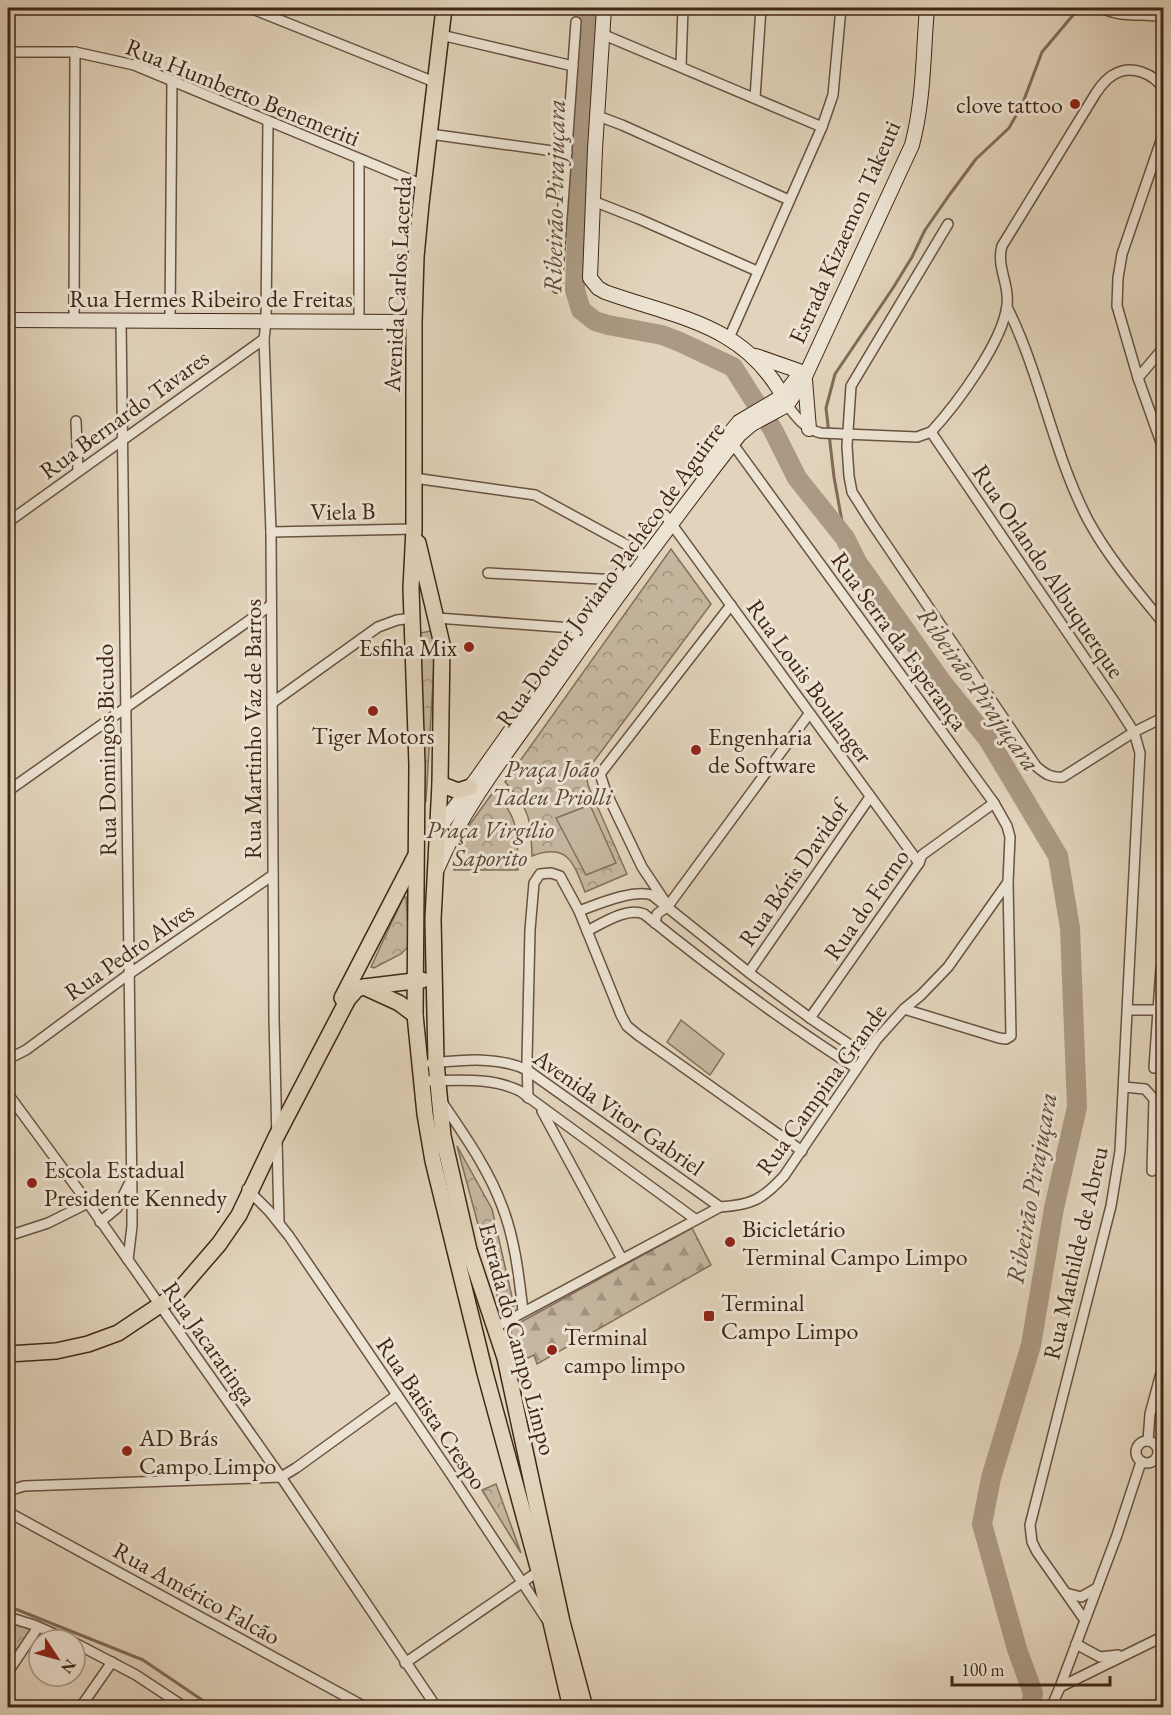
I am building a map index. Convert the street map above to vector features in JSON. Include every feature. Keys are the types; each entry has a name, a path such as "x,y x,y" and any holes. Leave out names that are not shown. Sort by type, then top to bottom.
{"main road":[{"path":"604,8 589,273 593,283 605,292 680,315 729,338 752,355 767,372 785,400"},
{"name":"Estrada Kizaemon Takeuti","path":"749,420 785,400 806,372 912,145 923,87 927,8"},
{"name":"Avenida Carlos Lacerda","path":"415,894 417,765 411,588 414,529 416,257 444,13"},
{"name":"Rua Hermes Ribeiro de Freitas","path":"8,320 414,322"},
{"path":"752,355 806,372 805,395 813,427"},
{"name":"Rua Doutor Joviano Pachêco de Aguirre","path":"438,829 668,519 729,440 739,435 749,420"},
{"name":"Avenida Carlos Lacerda","path":"414,529 442,644 440,784 434,876"},
{"name":"Rua Doutor Joviano Pachêco de Aguirre","path":"434,876 453,836 483,787 618,580 643,554"},
{"path":"413,616 422,606 430,605 436,613"},
{"path":"440,784 458,791 470,787"},
{"path":"8,1354 56,1351 88,1344 118,1333 175,1295 211,1254 248,1190 417,852 438,829"},
{"name":"Estrada do Campo Limpo","path":"434,876 433,980 436,1062 432,1086 434,1161 571,1707"},
{"path":"393,897 415,894 428,905 433,919"},
{"name":"Estrada do Campo Limpo","path":"415,894 415,1016 420,1064 432,1086 469,1250 505,1358 562,1622 585,1707"},
{"path":"276,1131 348,999 357,989 433,980"},
{"path":"364,987 399,1004 415,1016"},
{"path":"475,1329 495,1352 505,1358"}],"street":[{"path":"250,8 437,83"},
{"path":"681,66 683,8"},
{"path":"756,98 761,8"},
{"path":"729,338 822,127 833,95 841,8"},
{"path":"1102,8 1120,14 1149,14 1164,17"},
{"path":"557,288 576,22"},
{"path":"603,34 822,127"},
{"path":"441,35 573,66"},
{"name":"Rua Humberto Benemeriti","path":"8,52 75,52 134,64 423,185"},
{"path":"74,320 75,52"},
{"path":"785,400 799,420 813,427 846,435 917,437 931,432 985,359 1003,326 1007,307 1000,259 1002,246 1096,93 1113,75 1137,70 1149,74 1160,83 1164,90"},
{"path":"170,321 172,80"},
{"path":"598,116 642,133 789,200"},
{"name":"Rua Martinho Vaz de Barros","path":"268,121 264,339 272,532 276,1131"},
{"path":"1164,132 1159,162 1127,238 1118,278 1117,306 1138,378 1164,450"},
{"path":"430,134 567,153"},
{"path":"359,160 359,321"},
{"path":"593,201 757,271"},
{"path":"948,224 854,378 850,393 846,435 852,492 1036,766 1050,776 1062,777 1134,732 1164,717"},
{"path":"1007,307 1023,337 1066,465 1089,521 1110,554 1164,624"},
{"name":"Rua Domingos Bicudo","path":"121,321 132,1226 128,1260"},
{"name":"Rua Bernardo Tavares","path":"8,522 123,437 264,339"},
{"path":"1138,378 1164,347"},
{"path":"76,421 78,470"},
{"name":"Rua Orlando Albuquerque","path":"931,432 1134,732"},
{"name":"Rua Serra da Esperança","path":"729,440 1005,820 1010,837 1008,882 1012,1033 1009,1038 999,1038 904,1009"},
{"path":"414,478 535,495 643,554"},
{"name":"Rua Louis Boulanger","path":"668,519 919,863"},
{"name":"Viela B","path":"272,532 414,529"},
{"path":"488,573 618,580"},
{"path":"8,791 271,604"},
{"path":"668,906 642,867 600,779 601,772 731,605"},
{"path":"436,613 588,629"},
{"path":"272,703 378,627 413,616"},
{"path":"655,923 657,914 668,906 809,714"},
{"name":"Rua Mathilde de Abreu","path":"1084,1619 1037,1552 1032,1542 1030,1525 1111,1206 1120,1151 1140,753 1134,732"},
{"name":"Rua Bóris Davidof","path":"749,972 870,797"},
{"name":"Rua do Forno","path":"810,1018 919,863 922,855 994,803"},
{"path":"528,1098 530,930 534,883 540,874 551,873 560,876 579,911 627,1026 801,1151"},
{"name":"Rua Pedro Alves","path":"8,1059 26,1050 129,974 273,875"},
{"name":"Rua Campina Grande","path":"494,1328 695,1219 720,1207 741,1206 755,1201 769,1192 784,1176 865,1055 904,1009 948,967 1008,882"},
{"path":"579,911 643,892 652,895 810,1018 865,1055"},
{"path":"587,931 627,913 637,912 655,923 801,1033 856,1068"},
{"path":"1154,1068 1161,968"},
{"path":"1128,1010 1158,1011"},
{"name":"Avenida Vitor Gabriel","path":"420,1064 495,1060 512,1063 527,1070 720,1207"},
{"name":"Avenida Vitor Gabriel","path":"432,1086 491,1081 505,1084 528,1098 695,1219"},
{"path":"432,1086 482,1163 503,1208 509,1228 524,1311"},
{"path":"1124,1087 1145,1089 1154,1100 1152,1171"},
{"name":"Rua Jacaratinga","path":"8,1095 88,1203 159,1307 281,1477 436,1707"},
{"path":"541,1109 622,1259"},
{"path":"441,1125 453,1127 464,1135"},
{"path":"276,1131 279,1222"},
{"name":"Rua Domingos Bicudo","path":"100,1222 117,1208 131,1179"},
{"name":"Rua Batista Crespo","path":"248,1190 279,1222 552,1627"},
{"path":"8,1236 48,1223 88,1203"},
{"path":"1148,1441 1150,1414 1164,1362"},
{"path":"8,1491 24,1486 281,1477 297,1468 397,1395"},
{"path":"1148,1441 1158,1447 1160,1462 1141,1462 1137,1458 1136,1449 1141,1443 1148,1441"},
{"path":"1051,1707 1097,1588 1141,1462"},
{"name":"Rua Américo Falcão","path":"8,1512 367,1707"},
{"path":"405,1663 538,1571"},
{"path":"1065,1593 1081,1597 1097,1588"},
{"path":"8,1617 38,1627 8,1672"},
{"path":"1060,1688 1164,1636"},
{"path":"1076,1644 1101,1658 1132,1651"},
{"path":"87,1649 186,1707"},
{"path":"80,1707 112,1662"}],"green space":[{"name":"Praça João Tadeu Priolli","path":"671,549 711,604 589,768 588,785 627,874 585,892 568,858 554,852 532,856 528,816 520,800 505,782"},
{"path":"436,630 426,801 421,805 423,729 420,633"},
{"name":"Praça Virgílio Saporito","path":"494,791 513,819 517,837 518,870 454,870 462,835"},
{"path":"590,805 616,863 586,875 556,818"},
{"path":"406,897 409,946 401,954 374,968 371,967 403,898"},
{"path":"681,1020 724,1054 710,1075 667,1042"},
{"path":"457,1146 492,1209 514,1306 501,1310"},
{"path":"692,1228 711,1265 537,1364 534,1355 524,1360 513,1343 510,1328"},
{"path":"496,1484 521,1553 482,1490"},
{"path":"8,1623 34,1626 27,1628 27,1635 14,1653 8,1649"}],"waterway":[{"path":"570,8 589,11"},
{"name":"Ribeirão Pirajuçara","path":"590,8 582,97 575,290 581,310 595,321 662,335 733,367 773,430 797,478 845,538 857,562 941,681 988,739 1058,856 1070,928 1077,1107 1054,1208 1031,1345 991,1478 982,1524 1017,1649 1033,1693 1031,1708"},
{"path":"845,538 834,477 826,408 835,374 893,288 925,230 950,194 976,159 1009,128 1022,105 1042,52 1079,8"},
{"path":"8,1606 143,1660 214,1708"}],"place":[{"name":"clove tattoo","path":"1075,104"},
{"name":"Esfiha Mix","path":"469,647"},
{"name":"Tiger Motors","path":"373,711"},
{"name":"Engenharia de Software","path":"696,750"},
{"name":"Escola Estadual Presidente Kennedy","path":"32,1183"},
{"name":"Bicicletário Terminal Campo Limpo","path":"730,1242"},
{"name":"Terminal Campo Limpo","path":"709,1316"},
{"name":"Terminal campo limpo","path":"552,1350"},
{"name":"AD Brás Campo Limpo","path":"127,1451"}]}
